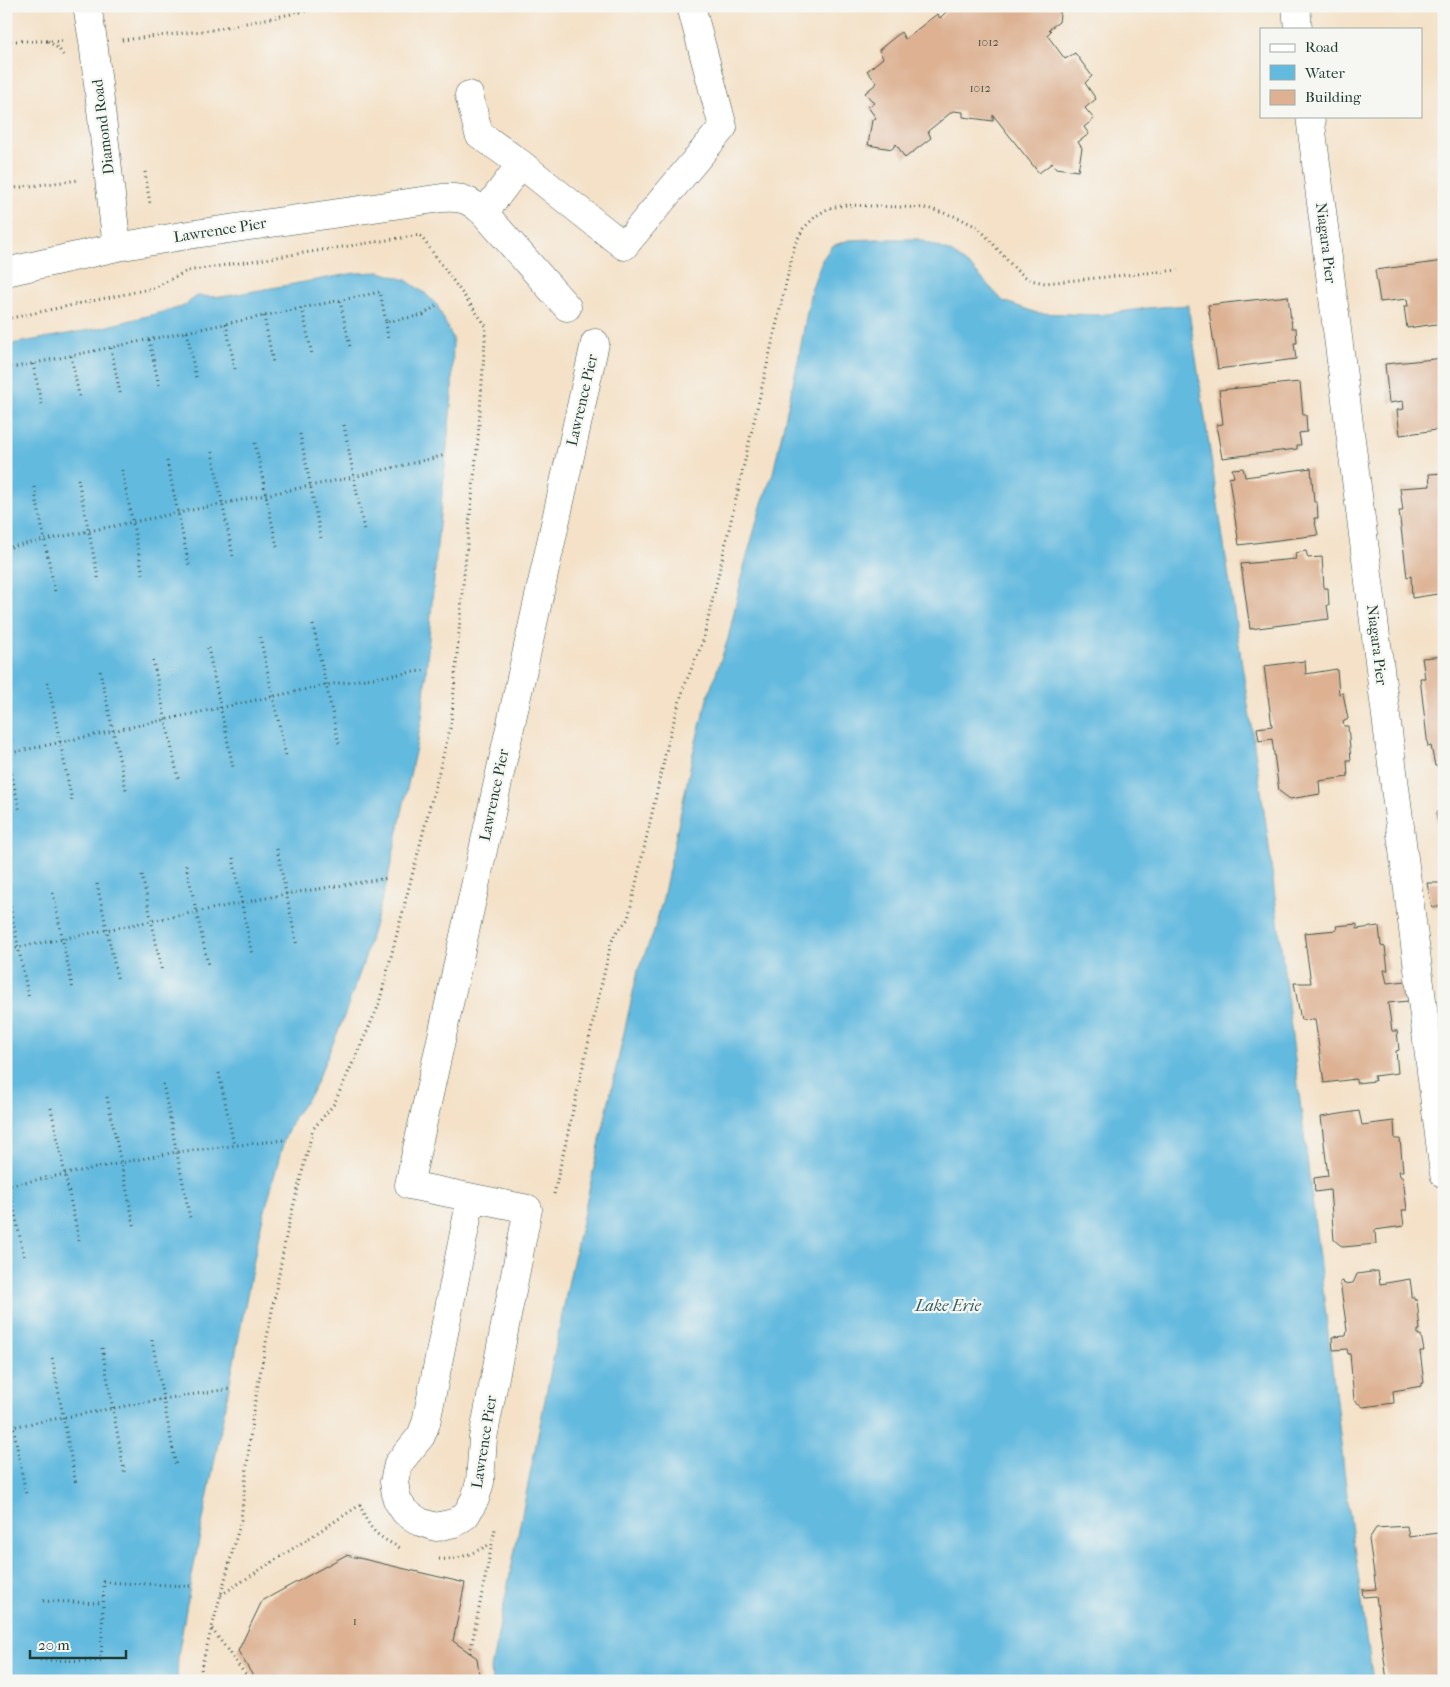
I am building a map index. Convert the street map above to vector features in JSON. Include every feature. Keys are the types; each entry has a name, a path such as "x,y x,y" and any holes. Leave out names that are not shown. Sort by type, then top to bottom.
{"street":[{"name":"Diamond Road","path":"87,6 93,41 117,247"},
{"path":"469,95 479,134 521,164 624,246 723,127 692,6"},
{"path":"1296,6 1298,28"},
{"name":"Niagara Pier","path":"1310,118 1444,1174"},
{"path":"484,213 521,164"},
{"name":"Lawrence Pier","path":"6,272 117,247 188,234 442,198 461,197 475,204 484,213 567,307"},
{"name":"Lawrence Pier","path":"471,1198 426,1423 421,1436 398,1464 394,1482 397,1500 405,1512 420,1522 436,1527 454,1523 466,1515 475,1499 480,1482 483,1438 540,1205 471,1198 409,1185 595,343"}],"path":[{"path":"6,41 93,41 190,34 331,6"},
{"path":"145,172 150,204"},
{"path":"6,189 79,180 81,175"},
{"path":"540,1205 610,943 615,934 628,920 670,734 684,687 703,641 795,244 803,229 816,216 829,208 846,205 927,208 957,217 979,228 1016,270 1030,280 1045,282 1178,270"},
{"path":"6,319 154,288 187,271 420,235 486,326 478,439 451,725 378,1007 334,1104 313,1129 308,1145 287,1231 253,1412 241,1520 201,1668 202,1681"},
{"path":"6,369 380,292 388,340"},
{"path":"340,300 350,347"},
{"path":"386,322 423,316 437,305"},
{"path":"302,308 312,355"},
{"path":"264,316 273,362"},
{"path":"226,324 235,369"},
{"path":"187,332 196,378"},
{"path":"149,340 158,385"},
{"path":"111,348 120,392"},
{"path":"71,356 80,400"},
{"path":"33,364 42,407"},
{"path":"344,425 364,530"},
{"path":"300,434 321,538"},
{"path":"256,443 277,548"},
{"path":"212,452 233,556"},
{"path":"6,548 354,477 446,455"},
{"path":"168,461 189,565"},
{"path":"122,470 143,574"},
{"path":"78,479 99,582"},
{"path":"34,487 55,592"},
{"path":"6,577 11,601"},
{"path":"313,625 338,744"},
{"path":"260,637 286,756"},
{"path":"208,648 233,767"},
{"path":"153,660 178,778"},
{"path":"7,754 326,685 427,670"},
{"path":"100,671 126,790"},
{"path":"48,682 72,801"},
{"path":"6,749 20,812"},
{"path":"277,849 296,946"},
{"path":"233,858 252,955"},
{"path":"186,866 208,964"},
{"path":"142,875 162,972"},
{"path":"6,950 242,902 388,878"},
{"path":"98,884 118,982"},
{"path":"53,893 73,990"},
{"path":"8,902 29,999"},
{"path":"219,1073 234,1145"},
{"path":"163,1084 190,1218"},
{"path":"107,1097 135,1229"},
{"path":"51,1108 79,1241"},
{"path":"8,1186 176,1152 284,1140"},
{"path":"6,1172 24,1256"},
{"path":"152,1340 176,1466"},
{"path":"102,1348 125,1476"},
{"path":"52,1358 76,1484"},
{"path":"6,1389 26,1494"},
{"path":"6,1428 163,1399 229,1389"},
{"path":"221,1595 360,1505 367,1522 378,1536 404,1550"},
{"path":"470,1653 495,1526"},
{"path":"432,1558 446,1560 468,1555 491,1544"},
{"path":"40,1660 101,1661 104,1582 190,1586"},
{"path":"44,1601 103,1603"},
{"path":"211,1628 250,1681"}],"water":[{"name":"Lake Erie","path":"918,239 951,252 973,269 1003,301 1037,313 1099,315 1188,305 1267,831 1348,1503 1373,1681 492,1681 491,1669 569,1280 638,970 653,934 663,898 693,753 707,699 728,639 744,567 762,503 773,473 798,361 811,290 822,260 832,246 849,240"},
{"path":"380,272 406,280 426,294 437,305 453,339 452,395 422,719 388,878 363,964 342,1022 312,1092 294,1117 284,1140 260,1229 190,1586 178,1656 177,1681 6,1681 6,345 100,328 182,307 197,296 221,297 355,273"}],"building":[{"path":"952,6 1061,6 1059,22 1049,29 1051,31 1047,35 1065,59 1075,53 1092,76 1085,83 1096,99 1085,108 1094,119 1084,127 1089,134 1078,142 1082,148 1078,171 1056,168 1052,163 1039,173 993,115 993,121 963,117 963,112 953,111 928,131 931,138 905,158 896,144 892,149 868,145 872,120 876,118 868,107 874,103 865,93 877,83 867,71 883,58 879,50 901,32 905,39 937,14 940,18"},
{"path":"1444,261 1444,323 1407,328 1404,306 1408,306 1407,299 1380,302 1375,270"},
{"path":"1288,296 1292,328 1296,328 1297,343 1294,343 1296,359 1218,369 1208,305"},
{"path":"1444,358 1444,429 1400,435 1397,410 1404,409 1403,401 1389,403 1385,364"},
{"path":"1300,382 1303,415 1306,415 1307,432 1299,433 1301,445 1297,445 1297,449 1222,458 1216,425 1223,424 1219,390"},
{"path":"1243,468 1245,477 1311,468 1314,502 1317,502 1318,518 1314,518 1318,535 1239,545 1229,478 1234,477 1232,469"},
{"path":"1444,473 1444,593 1412,598 1411,576 1407,577 1399,511 1403,511 1400,488 1430,486 1429,474"},
{"path":"1306,551 1308,558 1322,557 1324,588 1328,588 1329,605 1327,605 1329,619 1250,629 1241,564 1296,559 1295,553"},
{"path":"1444,656 1444,765 1435,766 1431,746 1428,747 1420,678 1425,678 1422,658"},
{"path":"1305,661 1306,674 1337,669 1339,694 1343,693 1348,719 1343,722 1344,726 1348,726 1351,760 1347,760 1348,777 1319,781 1320,794 1290,799 1279,791 1272,739 1259,741 1257,728 1272,726 1264,666"},
{"path":"1436,812 1444,812 1443,852"},
{"path":"1427,883 1444,883 1444,905 1432,908"},
{"path":"1357,924 1357,929 1379,926 1381,946 1385,947 1388,970 1384,970 1387,983 1406,981 1408,1001 1388,1003 1392,1031 1397,1031 1399,1050 1396,1051 1398,1073 1374,1076 1375,1081 1356,1083 1356,1079 1324,1083 1315,1019 1301,1020 1294,983 1311,983 1304,933 1337,930 1336,926"},
{"path":"1359,1111 1362,1125 1394,1121 1395,1139 1400,1139 1403,1171 1399,1171 1400,1176 1403,1178 1407,1210 1402,1210 1404,1226 1375,1230 1376,1244 1343,1247 1334,1240 1330,1190 1315,1192 1314,1178 1328,1176 1321,1117"},
{"path":"1378,1271 1380,1284 1410,1279 1411,1297 1417,1300 1420,1330 1418,1330 1418,1335 1421,1335 1424,1351 1420,1351 1424,1383 1422,1383 1422,1386 1393,1391 1394,1403 1363,1407 1354,1400 1350,1354 1348,1354 1347,1349 1333,1350 1332,1337 1346,1336 1347,1330 1340,1282 1343,1281 1344,1284 1353,1283 1357,1274"},
{"path":"1407,1526 1409,1537 1438,1533 1439,1537 1441,1537 1443,1549 1441,1548 1441,1552 1444,1551 1444,1681 1387,1681 1376,1596 1363,1597 1362,1590 1376,1589 1369,1539 1376,1528"},
{"path":"346,1555 465,1583 453,1641 477,1658 480,1681 290,1681 277,1678 256,1681 238,1651 262,1601"}]}
